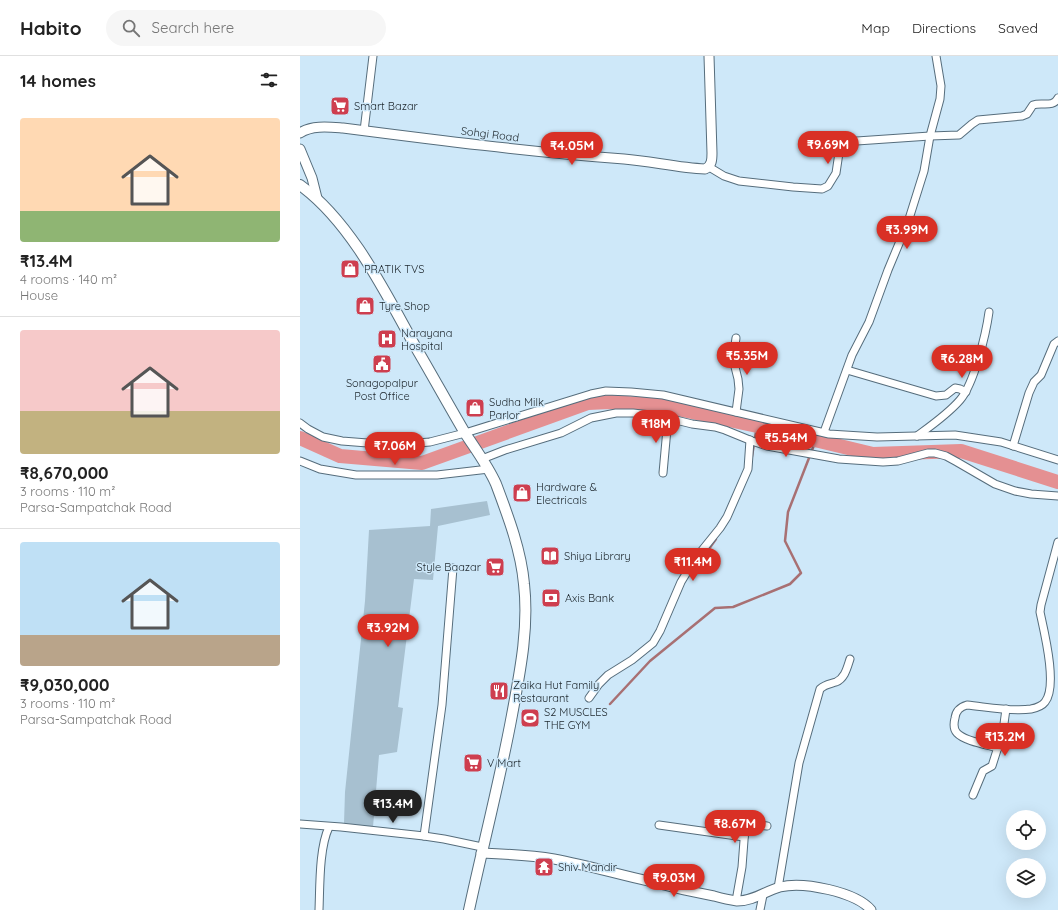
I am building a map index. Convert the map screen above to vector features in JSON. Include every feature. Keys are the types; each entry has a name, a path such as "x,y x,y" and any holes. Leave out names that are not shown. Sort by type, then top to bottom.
{"main road":[{"path":"300,185 317,198 332,213 353,241 381,285 468,437 489,469 519,554 524,585 524,646 518,687 498,786 469,910"}],"street":[{"path":"364,131 374,56"},
{"path":"709,56 712,153 709,167 724,176 739,181 822,189 828,186 836,173 840,146 842,142 959,135 978,120 1022,116 1027,114 1033,105 1053,104 1058,98"},
{"path":"824,432 847,370 869,322 908,222 924,171 930,136 940,99 941,86 936,56"},
{"name":"Sohgi Road","path":"300,133 305,130 320,127 596,158 625,159 703,169 709,167"},
{"path":"300,149 312,178 317,198"},
{"path":"917,436 953,407 966,392 974,372 987,322 988,312"},
{"path":"736,338 733,359 739,389 736,412"},
{"path":"1013,446 1029,393 1034,382 1041,375 1054,344 1058,341"},
{"path":"847,370 936,396 946,395 955,388 966,392"},
{"path":"300,422 308,429 323,437 342,441 393,445 430,442 468,437 570,399 606,391 631,392 663,395 824,432 877,437 955,435 1001,442 1058,460"},
{"path":"481,457 561,433 581,422 600,415 633,413 668,418 725,430 751,441 768,446 824,457 883,462 898,461 928,453 941,454 995,484 1015,491 1030,494 1058,496"},
{"path":"663,473 668,418"},
{"path":"589,698 599,684 608,675 644,651 653,643 660,631 681,582 695,559 720,528 730,510 748,469 751,441"},
{"path":"300,461 320,469 356,475 437,475 489,469"},
{"path":"998,748 970,740 956,733 954,729 954,719 958,710 967,705 1021,710 1036,708 1046,702 1051,680 1050,666 1040,612 1058,542"},
{"path":"424,836 442,705 453,568"},
{"path":"778,888 799,763 820,689 825,685 840,679 846,671 850,660"},
{"path":"973,795 984,771 992,766 1003,731 1006,709"},
{"path":"300,824 341,827 444,839 482,850 554,859 736,901 753,899 778,888 791,885 825,889 852,896 865,903 871,910"},
{"path":"736,901 742,867 746,827 749,824 767,826"},
{"path":"659,825 744,837"},
{"path":"319,910 324,845 329,827"},
{"path":"760,910 763,895"}],"building":[{"path":"487,501 490,515 438,526 433,580 414,579 398,707 403,708 397,752 379,755 373,827 344,823 345,792 365,601 369,530 430,526 431,509"}],"waterway":[{"path":"300,438 340,456 422,463 588,403 610,402 659,405 757,426 873,454 961,451 1058,482"},
{"path":"751,462 757,426"},
{"path":"610,704 650,661 715,608 733,607 790,584 801,573 785,541 788,512 816,440"},
{"path":"699,563 716,539"}],"place":[{"name":"Smart Bazar","path":"340,106"},
{"name":"PRATIK TVS","path":"350,269"},
{"name":"Tyre Shop","path":"365,306"},
{"name":"Narayana Hospital","path":"387,339"},
{"name":"Sonagopalpur Post Office","path":"382,364"},
{"name":"Sudha Milk Parlor","path":"475,408"},
{"name":"Hardware & Electricals","path":"522,493"},
{"name":"Shiya Library","path":"550,556"},
{"name":"Style Baazar","path":"495,567"},
{"name":"Axis Bank","path":"551,598"},
{"name":"Zaika Hut Family Restaurant","path":"499,691"},
{"name":"S2 MUSCLES THE GYM","path":"530,718"},
{"name":"V Mart","path":"473,763"},
{"name":"Shiv Mandir","path":"544,867"}]}
